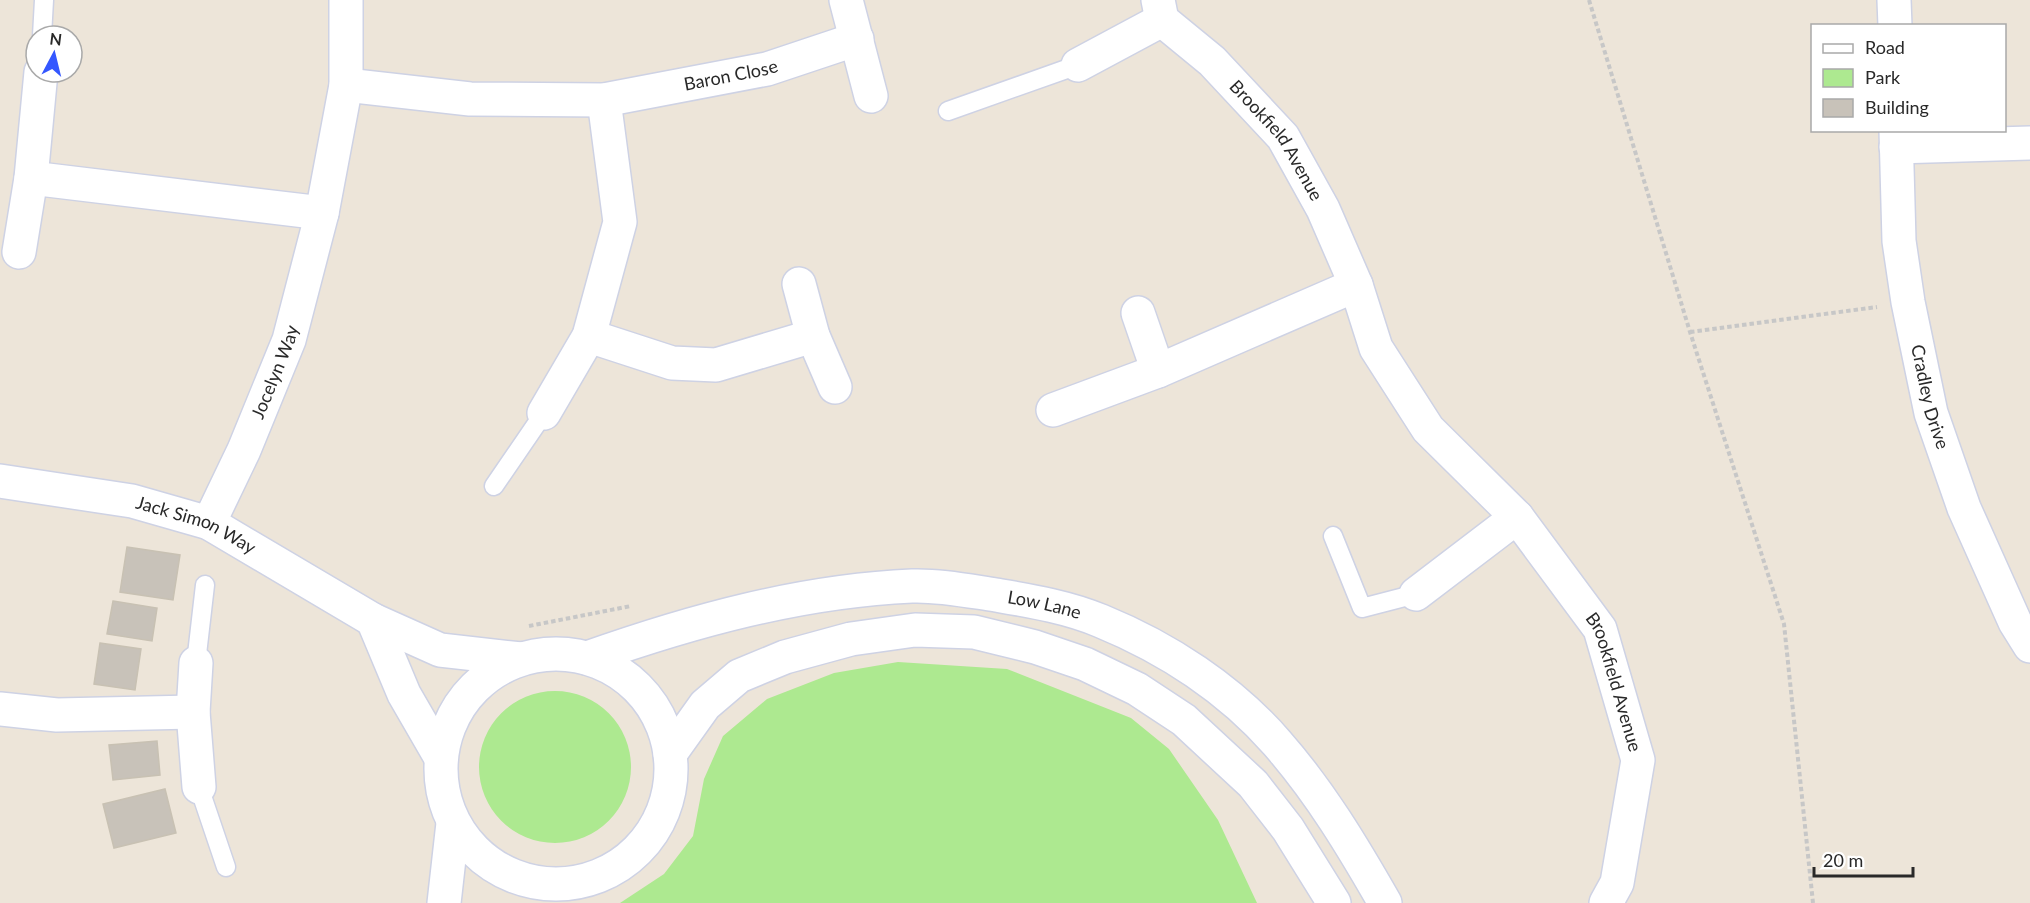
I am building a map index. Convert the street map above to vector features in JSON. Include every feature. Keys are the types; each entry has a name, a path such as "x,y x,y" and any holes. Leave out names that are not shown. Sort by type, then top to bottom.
{"street":[{"name":"Jocelyn Way","path":"209,523 244,450 289,340 322,213 346,85 345,0"},
{"path":"846,0 871,96"},
{"path":"1894,0 1895,24"},
{"name":"Brookfield Avenue","path":"1078,65 1160,10 1212,61 1283,137 1323,209 1356,285 1376,348 1428,429 1517,517 1600,629 1638,760 1617,883 1606,903"},
{"name":"Baron Close","path":"346,85 470,99 604,100 767,69 857,39"},
{"path":"19,252 31,178 40,84"},
{"path":"544,413 589,336 620,222 604,100"},
{"path":"1896,139 2030,143"},
{"name":"Cradley Drive","path":"1896,139 1899,241 1908,302 1931,413 1964,508 2015,622 2030,646"},
{"path":"31,178 322,213"},
{"path":"799,284 813,336 835,387"},
{"path":"1053,410 1158,371 1356,285"},
{"path":"1138,313 1158,371"},
{"path":"589,336 672,363 716,365 813,336"},
{"name":"Jack Simon Way","path":"0,481 132,501 209,523 373,620 440,650 521,659"},
{"path":"1416,594 1517,517"},
{"name":"Low Lane","path":"587,658 644,638 752,608 843,591 915,586 979,592 1043,603 1088,616 1151,644 1199,673 1261,727 1314,788 1349,840 1385,903"},
{"path":"373,620 404,694 441,758"},
{"path":"670,754 705,705 739,676 785,657 850,639 915,630 974,632 1035,647 1085,664 1137,689 1184,720 1253,784 1288,829 1334,903"},
{"path":"554,654 587,658 617,671 643,693 661,722 670,754 669,794 654,831 627,861 591,880 541,894 478,855 453,823 442,792 441,758 454,715 482,680 521,659 554,654"},
{"path":"196,663 193,712 199,787"},
{"path":"0,709 57,715 193,712"},
{"path":"444,903 453,823"}],"lane":[{"path":"43,24 44,0"},
{"name":"Brookfield Avenue","path":"948,111 1078,65"},
{"path":"494,486 544,413"},
{"path":"1332,536 1362,608 1416,594"},
{"path":"196,663 205,585"},
{"path":"199,787 226,867"}],"path":[{"path":"1589,0 1690,332 1784,624 1813,903"},
{"path":"1690,332 1908,302"}],"green space":[{"path":"898,662 1007,669 1131,718 1169,749 1218,820 1257,903 620,903 664,874 693,836 704,779 723,736 767,699 834,673"},
{"path":"555,691 570,692 584,697 609,713 625,738 630,752 630,782 625,796 609,821 584,837 570,842 555,843 540,842 526,837 501,821 485,796 480,782 479,767 480,752 485,738 501,713 526,697 540,692"}],"building":[{"path":"127,547 180,555 173,600 120,592"},
{"path":"113,601 157,608 152,641 107,634"},
{"path":"100,643 141,649 135,690 94,684"},
{"path":"157,741 160,775 113,780 109,745"},
{"path":"165,789 176,833 114,848 103,804"}]}
